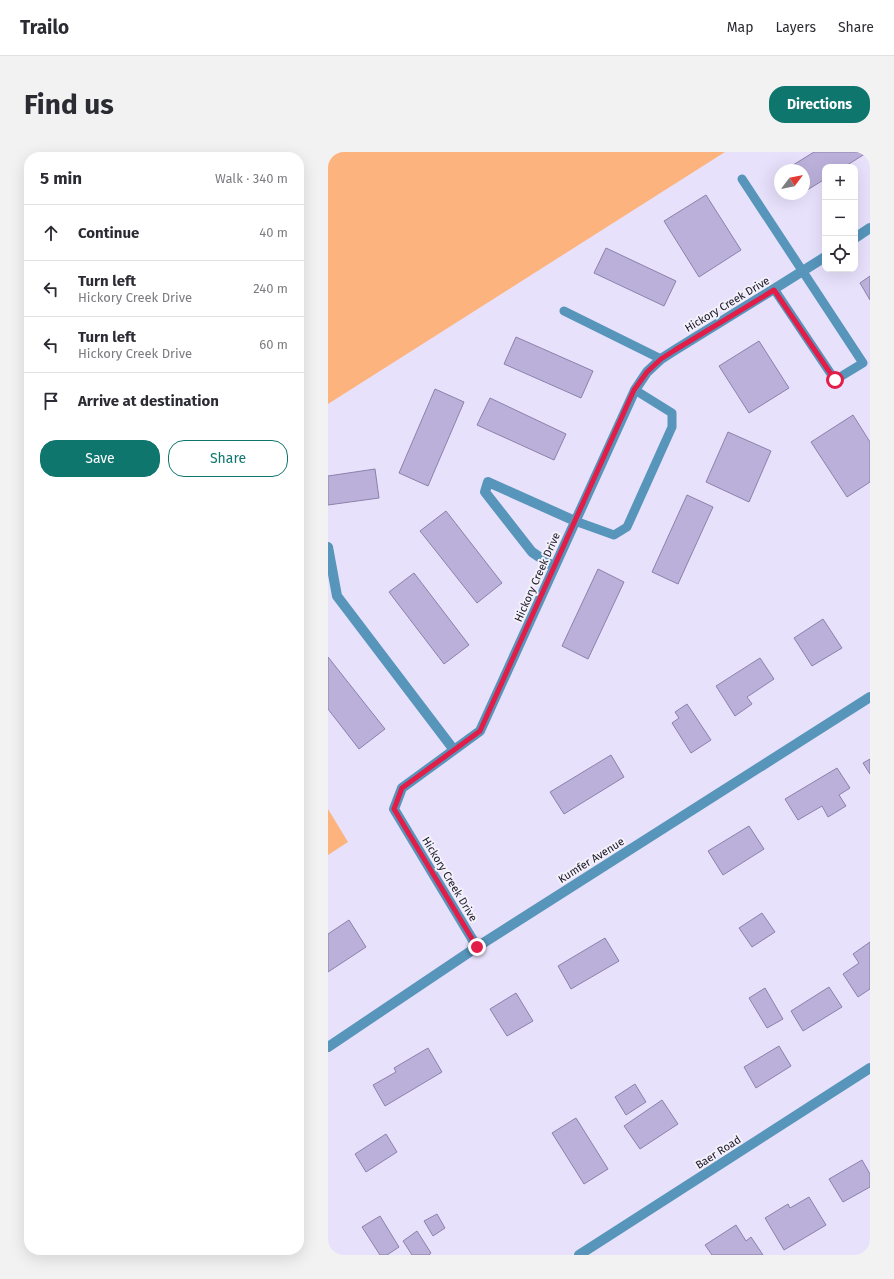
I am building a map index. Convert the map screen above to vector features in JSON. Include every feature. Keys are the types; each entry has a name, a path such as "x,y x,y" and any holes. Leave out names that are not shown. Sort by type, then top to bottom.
{"street":[{"path":"858,236 870,228"},
{"name":"Hickory Creek Drive","path":"477,947 394,809 402,788 480,731 634,390 647,372 661,359 822,259"},
{"path":"554,567 532,552 485,492 488,482 575,521"},
{"path":"328,547 337,596 454,750"},
{"name":"Kumfer Avenue","path":"328,1047 477,947 870,697"},
{"name":"Baer Road","path":"579,1255 870,1068"}],"lane":[{"path":"742,179 863,363 835,380 774,290"},
{"path":"564,310 661,359"},
{"path":"575,521 614,535 627,527 672,427 672,413 634,390"}],"shaded area":[{"path":"328,152 725,152 328,404"},
{"path":"328,809 348,842 328,855"}],"building":[{"path":"814,152 868,152 849,164 822,164 822,181 810,188 810,164 795,164"},
{"path":"706,195 741,250 699,277 664,221"},
{"path":"606,248 676,281 664,306 594,273"},
{"path":"870,276 870,300 860,283"},
{"path":"516,337 593,371 581,398 504,364"},
{"path":"759,341 789,388 749,413 719,366"},
{"path":"435,389 464,402 428,486 399,473"},
{"path":"490,398 566,434 554,460 477,425"},
{"path":"853,415 870,442 870,482 847,497 811,442"},
{"path":"728,432 771,451 749,502 706,482"},
{"path":"375,469 379,498 328,505 328,476"},
{"path":"687,495 713,507 678,584 652,572"},
{"path":"446,511 502,583 477,603 420,531"},
{"path":"598,569 624,582 588,659 562,646"},
{"path":"414,573 469,645 444,664 389,592"},
{"path":"823,619 842,648 812,666 794,638"},
{"path":"328,657 385,729 359,749 328,709"},
{"path":"760,658 774,679 747,697 752,704 735,716 716,686"},
{"path":"687,704 711,740 691,753 672,723 679,718 675,712"},
{"path":"611,755 624,777 564,814 550,792"},
{"path":"870,759 870,774 863,763"},
{"path":"837,768 850,788 839,795 846,806 828,817 822,806 798,820 785,799"},
{"path":"749,826 764,849 723,875 708,851"},
{"path":"762,913 775,932 752,947 739,928"},
{"path":"349,920 366,947 328,972 328,934"},
{"path":"605,938 619,961 571,989 558,966"},
{"path":"870,942 870,989 858,997 843,974 859,963 853,954"},
{"path":"829,987 842,1007 803,1031 791,1011"},
{"path":"765,988 783,1019 767,1028 749,998"},
{"path":"516,993 533,1021 507,1036 490,1009"},
{"path":"779,1046 791,1066 756,1088 744,1067"},
{"path":"428,1048 442,1072 385,1106 373,1085 396,1072 394,1068"},
{"path":"635,1084 646,1102 626,1115 615,1097"},
{"path":"662,1100 678,1124 640,1149 624,1126"},
{"path":"576,1118 608,1169 584,1184 552,1133"},
{"path":"386,1134 397,1152 366,1172 355,1154"},
{"path":"862,1160 870,1174 870,1187 843,1202 829,1179"},
{"path":"809,1197 826,1225 784,1250 765,1218 788,1204 790,1208"},
{"path":"437,1214 445,1228 433,1236 424,1221"},
{"path":"380,1216 399,1247 387,1255 380,1255 362,1227"},
{"path":"736,1225 746,1241 751,1237 763,1255 712,1255 705,1245"},
{"path":"417,1231 431,1253 429,1255 412,1255 403,1241"}],"route":[{"path":"477,947 394,809 402,788 480,731 634,390 647,372 661,359 774,290 835,380"}]}
